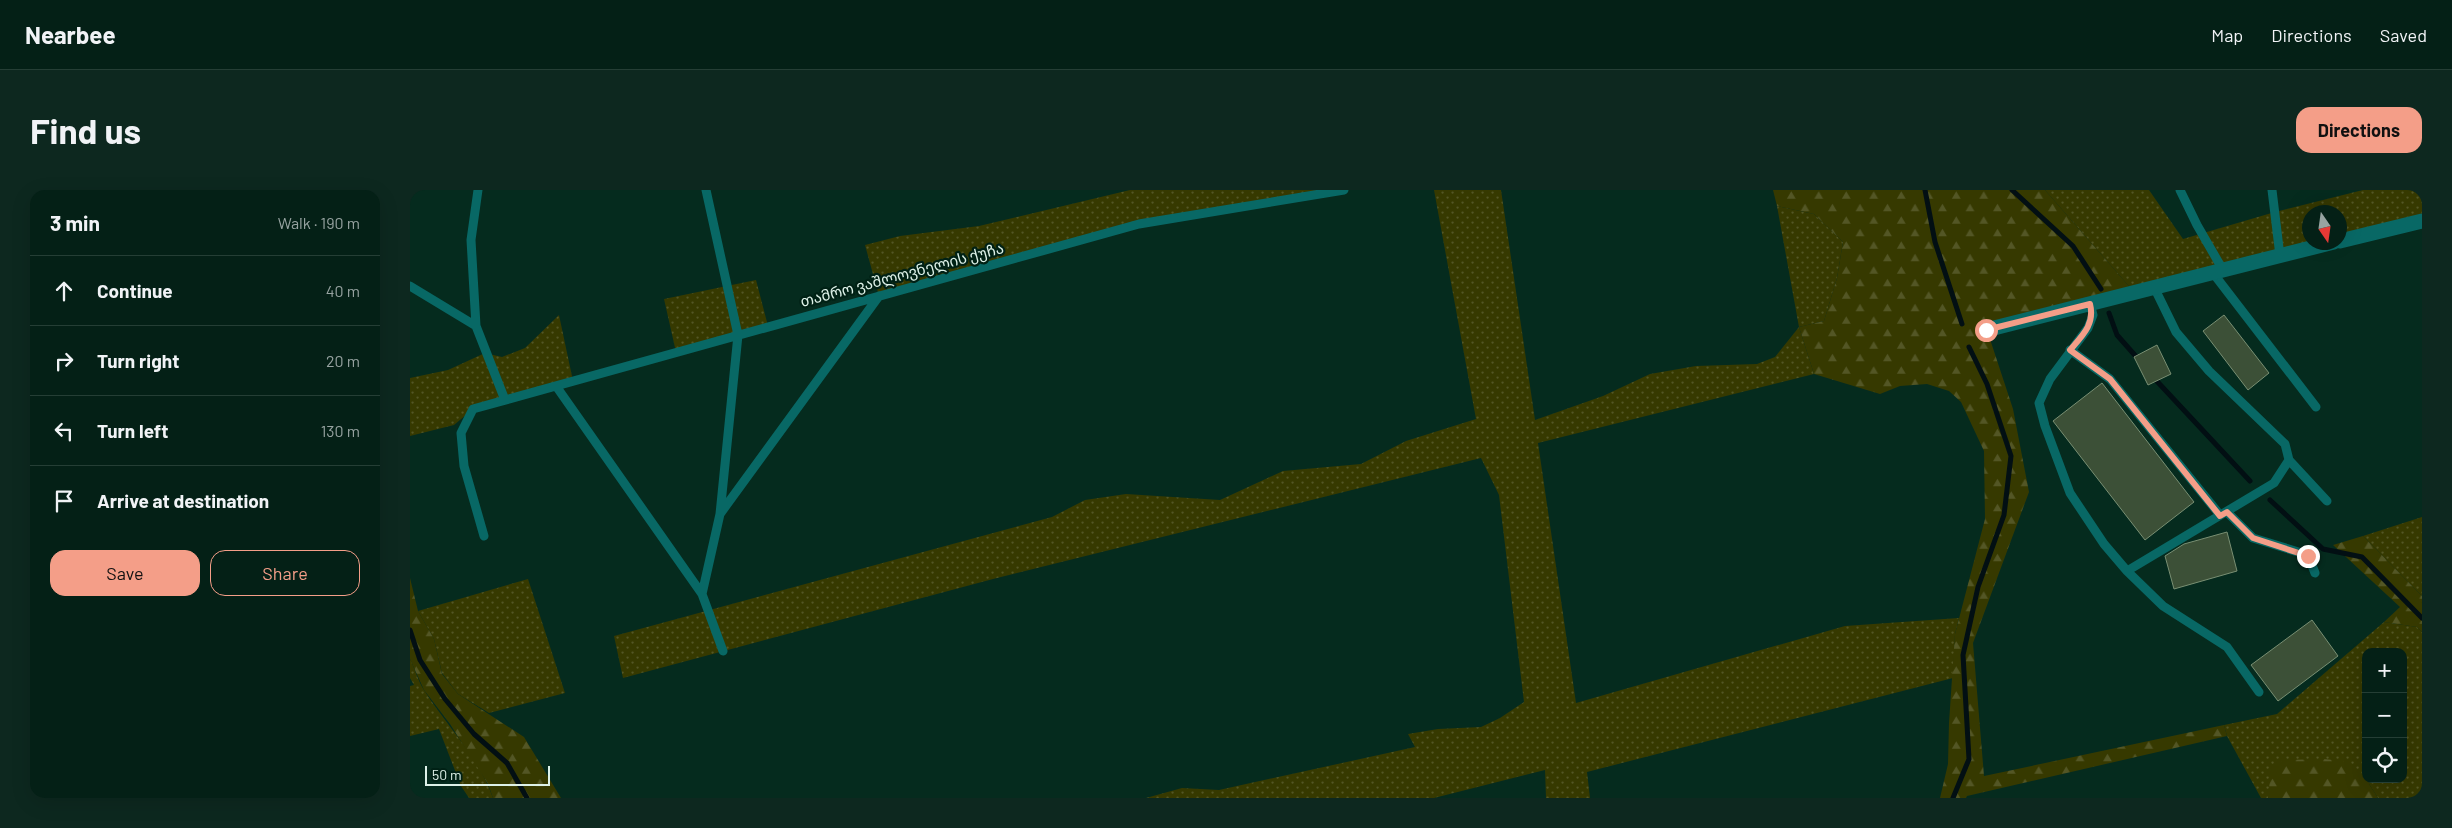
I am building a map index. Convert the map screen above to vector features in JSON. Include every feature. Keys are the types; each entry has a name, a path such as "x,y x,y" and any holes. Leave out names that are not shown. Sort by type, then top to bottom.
{"street":[{"path":"2347,239 2422,221"},
{"path":"1986,330 2303,250"}],"lane":[{"path":"478,190 471,240 476,326 505,400"},
{"path":"702,594 720,514 738,335 706,190"},
{"name":"თამრო ვაშლოვნელის ქუჩა","path":"484,536 464,466 461,433 473,409 1139,224 1344,190"},
{"path":"2180,190 2218,271 2316,407"},
{"path":"2272,190 2280,256"},
{"path":"410,286 476,326"},
{"path":"2154,287 2176,332 2209,371 2285,444 2289,460 2327,501"},
{"path":"720,514 879,296"},
{"path":"2090,304 2093,315 2088,328 2050,379 2039,403 2045,426 2070,493 2104,544 2127,571 2149,590 2163,606 2227,647 2259,692"},
{"path":"2070,350 2110,379 2223,514 2253,538 2308,556 2315,573"},
{"path":"556,386 702,594 723,651"},
{"path":"2127,571 2274,482 2289,460"}],"green space":[{"path":"1130,190 1344,190 1139,224 879,296 865,245 900,236 979,226"},
{"path":"1434,190 1501,190 1535,420 1603,396 1650,374 1696,366 1757,364 1775,357 1799,327 1814,374 1538,443 1576,703 1845,626 1959,618 1955,634 1953,678 1587,772 1590,798 1546,798 1545,770 1434,798 1146,798 1182,788 1219,790 1415,747 1408,734 1438,729 1481,727 1500,718 1524,702 1499,495 1481,458 993,579 623,678 614,636 1052,517 1085,500 1126,494 1220,500 1283,471 1361,464 1406,441 1476,419"},
{"path":"1773,190 2045,190 2134,292 1987,330 2013,409 2029,492 1973,643 1984,776 2224,725 2227,736 1967,796 1966,798 1940,798 1948,764 1955,634 1985,519 1984,451 1961,402 1949,391 1927,384 1900,386 1880,394 1814,374 1799,327 1824,321 1837,278 1843,242 1814,214 1777,206"},
{"path":"2045,190 2149,190 2183,239 2302,205 2302,244 2134,292"},
{"path":"2363,190 2422,190 2422,221 2347,239 2347,205 2303,205"},
{"path":"1777,206 1814,214 1843,242 1837,278 1824,321 1799,327"},
{"path":"756,280 768,326 676,352 664,299"},
{"path":"559,315 573,381 473,409 454,425 410,436 410,378 448,370 485,353 502,357 525,348"},
{"path":"2422,517 2422,596 2363,536"},
{"path":"2363,536 2422,596 2422,632 2417,627 2384,622 2400,607 2333,545"},
{"path":"410,578 418,611 434,639 442,674 458,694 524,737 561,798 493,798 488,784 450,724 424,690 410,659"},
{"path":"528,579 565,693 489,713 458,694 442,673 434,639 418,611"},
{"path":"2384,622 2417,627 2422,632 2422,798 2378,798 2369,784 2270,794 2268,798 2261,798 2227,736 2224,725 2277,714"},
{"path":"410,659 422,686 480,769 493,798 469,798 461,786 439,729 410,736 410,686 414,685 410,678"},
{"path":"2324,759 2343,761 2362,778 2362,783 2369,784 2378,798 2268,798 2271,769 2283,760"}],"building":[{"path":"2224,315 2269,373 2248,390 2203,331"},
{"path":"2157,345 2171,374 2148,385 2134,357"},
{"path":"2102,383 2194,502 2145,540 2053,421"},
{"path":"2227,532 2237,571 2174,589 2165,556 2184,544"},
{"path":"2312,620 2338,656 2278,701 2251,665"}],"waterway":[{"path":"1925,190 1935,242 1962,324"},
{"path":"2012,190 2073,246 2101,289"},
{"path":"2109,313 2117,335 2140,361"},
{"path":"1953,798 1969,759 1963,655 1978,587 2004,515 2011,456 1987,384 1969,347"},
{"path":"2153,377 2250,481"},
{"path":"2270,500 2323,549 2362,557 2422,618"},
{"path":"410,630 420,660 445,699 474,734 507,763 527,798"}],"route":[{"path":"1986,330 2090,304 2093,315 2088,328 2070,350 2110,379 2220,516 2227,512 2253,538 2308,556"}]}
